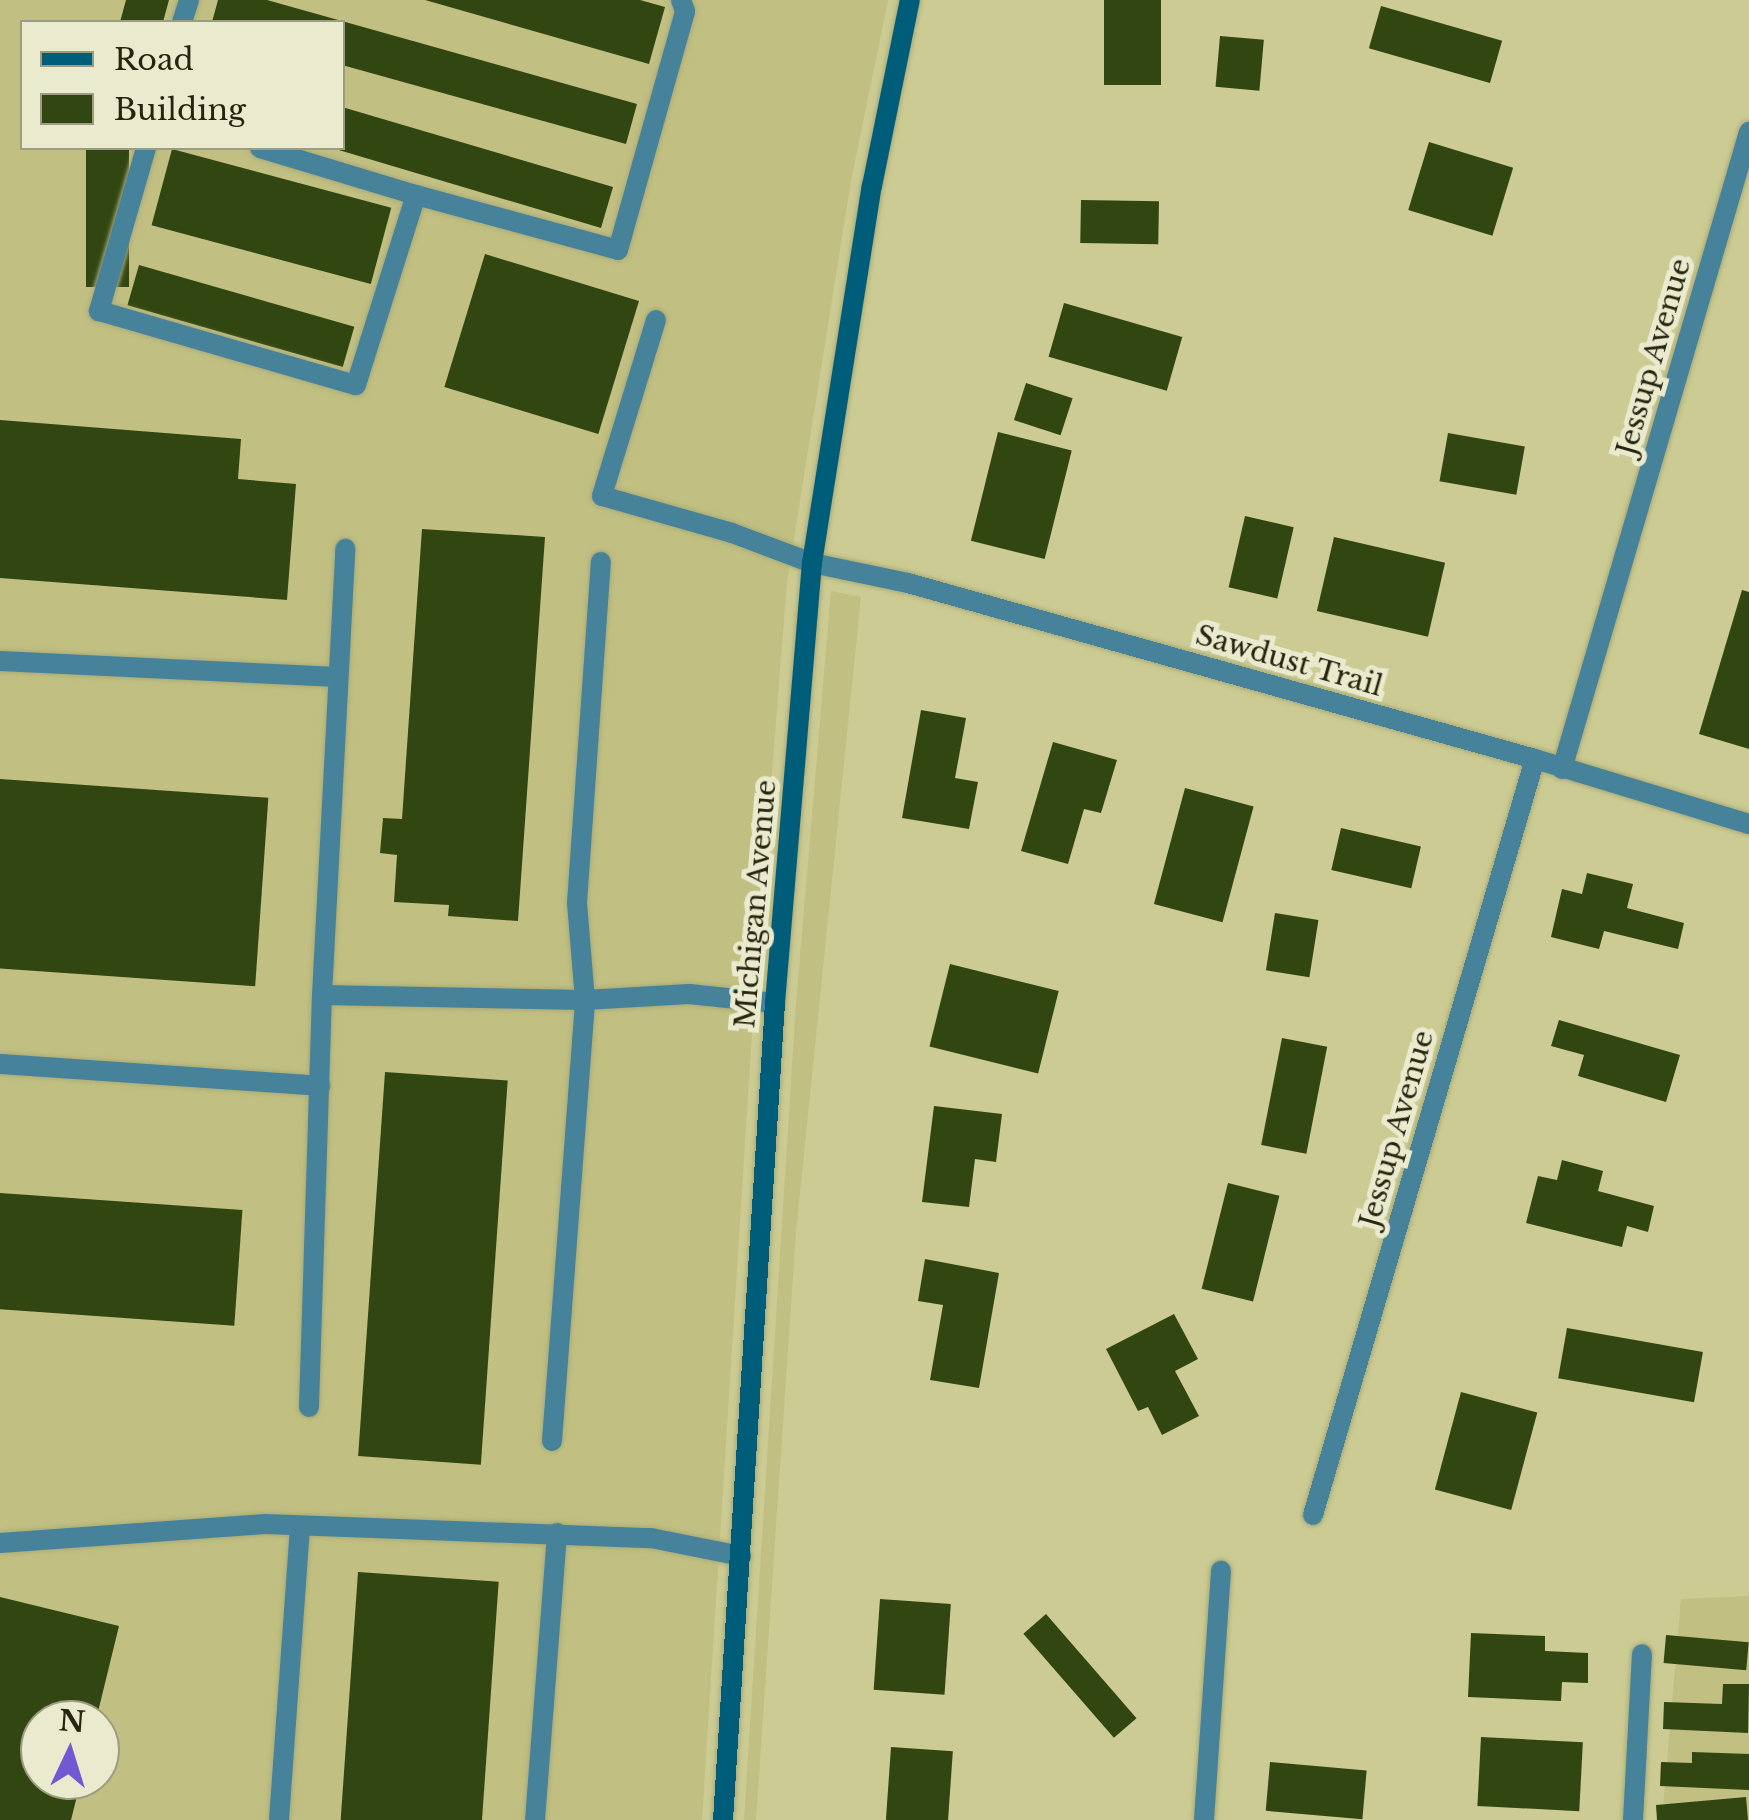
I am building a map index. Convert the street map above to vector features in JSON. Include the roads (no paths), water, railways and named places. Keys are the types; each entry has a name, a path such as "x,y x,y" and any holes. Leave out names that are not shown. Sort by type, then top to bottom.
{"main road":[{"name":"Michigan Avenue","path":"723,1820 775,1003 812,563 872,186 910,0"}],"street":[{"path":"267,150 618,250 685,11 681,0"},
{"name":"Jessup Avenue","path":"1562,770 1749,132"},
{"path":"145,150 98,311 356,385 416,194"},
{"name":"Sawdust Trail","path":"656,320 602,496 732,532 812,563 908,582 1534,759 1749,824"},
{"path":"309,1407 322,995 345,549"},
{"path":"552,1441 584,1000 577,904 601,562"},
{"path":"0,661 338,677"},
{"name":"Jessup Avenue","path":"1313,1516 1534,759"},
{"path":"322,995 584,1000 689,994 775,1003"},
{"path":"0,1064 320,1086"},
{"path":"0,1543 265,1524 650,1538 741,1556"},
{"path":"279,1820 300,1527"},
{"path":"535,1820 557,1533"},
{"path":"1204,1820 1221,1572"},
{"path":"1633,1820 1642,1654"}]}
